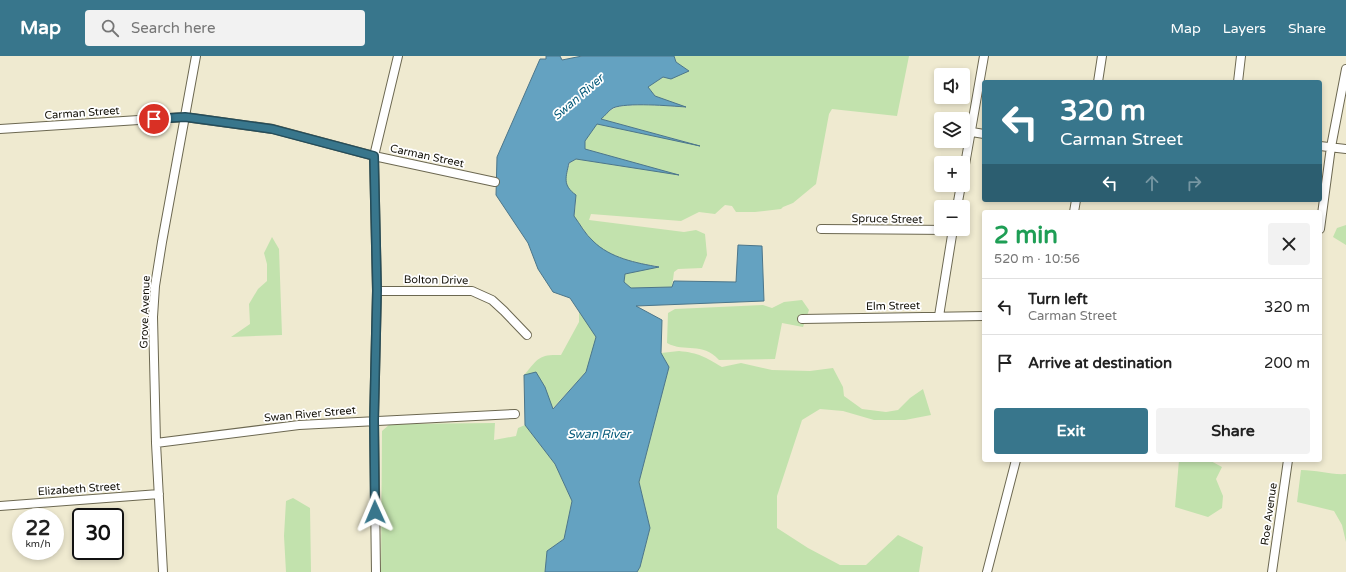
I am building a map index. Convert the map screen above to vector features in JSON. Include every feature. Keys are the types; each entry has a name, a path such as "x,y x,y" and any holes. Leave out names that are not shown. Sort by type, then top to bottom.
{"street":[{"name":"Grove Avenue","path":"164,572 156,443 153,321 155,286 196,56"},
{"path":"376,572 374,420 377,290 374,156 398,56"},
{"path":"967,156 984,56"},
{"path":"1098,80 1102,56"},
{"path":"1238,80 1241,56"},
{"path":"1322,214 1331,147 1346,69"},
{"name":"Carman Street","path":"0,129 185,117 272,129 374,156 494,182"},
{"path":"972,132 982,134"},
{"path":"1322,146 1346,149"},
{"name":"Spruce Street","path":"821,229 934,230"},
{"path":"939,316 952,236"},
{"name":"Bolton Drive","path":"377,290 472,291 492,300 527,335"},
{"name":"Elm Street","path":"802,319 982,316"},
{"name":"Swan River Street","path":"156,443 299,425 515,414"},
{"path":"987,572 1015,462"},
{"name":"Roe Avenue","path":"1272,572 1288,462"},
{"name":"Elizabeth Street","path":"0,506 159,494"}],"green space":[{"path":"674,56 909,56 897,116 832,109 829,114 816,184 793,203 781,209 755,212 736,212 732,206 725,205 715,214 699,212 681,221 591,214 589,220 684,232 696,230 705,234 707,255 702,268 678,269 674,272 672,287 631,288 624,282 625,274 657,266 614,256 606,252 592,241 574,216 576,202 565,179 570,163 576,159 674,174 585,149 585,141 597,124 690,143 601,119 611,110 619,107 647,105 684,107 655,96 648,87 663,77 689,71 676,62"},
{"path":"1346,225 1346,245 1333,237 1337,228"},
{"path":"272,237 279,249 282,335 231,337 250,324 249,304 258,289 267,281 267,264 264,253"},
{"path":"802,300 809,310 803,327 782,323 775,359 719,360 713,354 700,349 674,346 667,343 668,313 675,309 763,305 772,308 784,302"},
{"path":"579,312 597,337 586,372 552,409 545,387 524,375 539,359 547,355 561,355 579,322"},
{"path":"679,351 702,356 722,367 741,363 772,370 810,371 833,368 843,387 844,396 862,409 886,412 898,410 910,398 923,389 931,415 905,420 874,420 843,411 820,409 802,420 777,496 777,528 808,548 840,565 866,565 898,535 923,547 919,572 637,572 640,567 650,528 639,482 669,367 661,353"},
{"path":"495,423 494,440 516,436 518,428 525,425 555,464 572,501 564,539 547,551 545,572 381,572 382,431 390,424"},
{"path":"1179,462 1213,462 1222,467 1216,479 1223,496 1222,508 1208,517 1175,507"},
{"path":"1301,470 1346,474 1346,542 1342,525 1334,511 1297,502"},
{"path":"293,498 310,508 311,572 286,572 284,536 286,501"}],"water":[{"name":"Swan River","path":"546,56 560,56 562,60 582,56 674,56 676,62 689,71 671,79 663,77 648,87 655,96 686,107 649,105 619,106 613,108 601,119 700,146 597,124 585,141 585,149 679,175 576,159 569,163 566,180 569,188 576,195 574,216 593,241 607,252 615,256 659,267 625,274 624,282 631,288 672,287 674,281 736,282 738,245 762,246 764,301 636,306 662,320 661,353 669,367 639,482 650,528 640,567 637,572 545,572 547,551 564,539 572,501 555,464 525,425 524,375 536,372 545,387 553,409 586,372 596,337 570,298 553,292 538,269 528,243 496,195 497,157 540,59 546,59"}],"route":[{"path":"154,119 185,117 272,129 374,156 377,290 374,420 375,512"}]}
